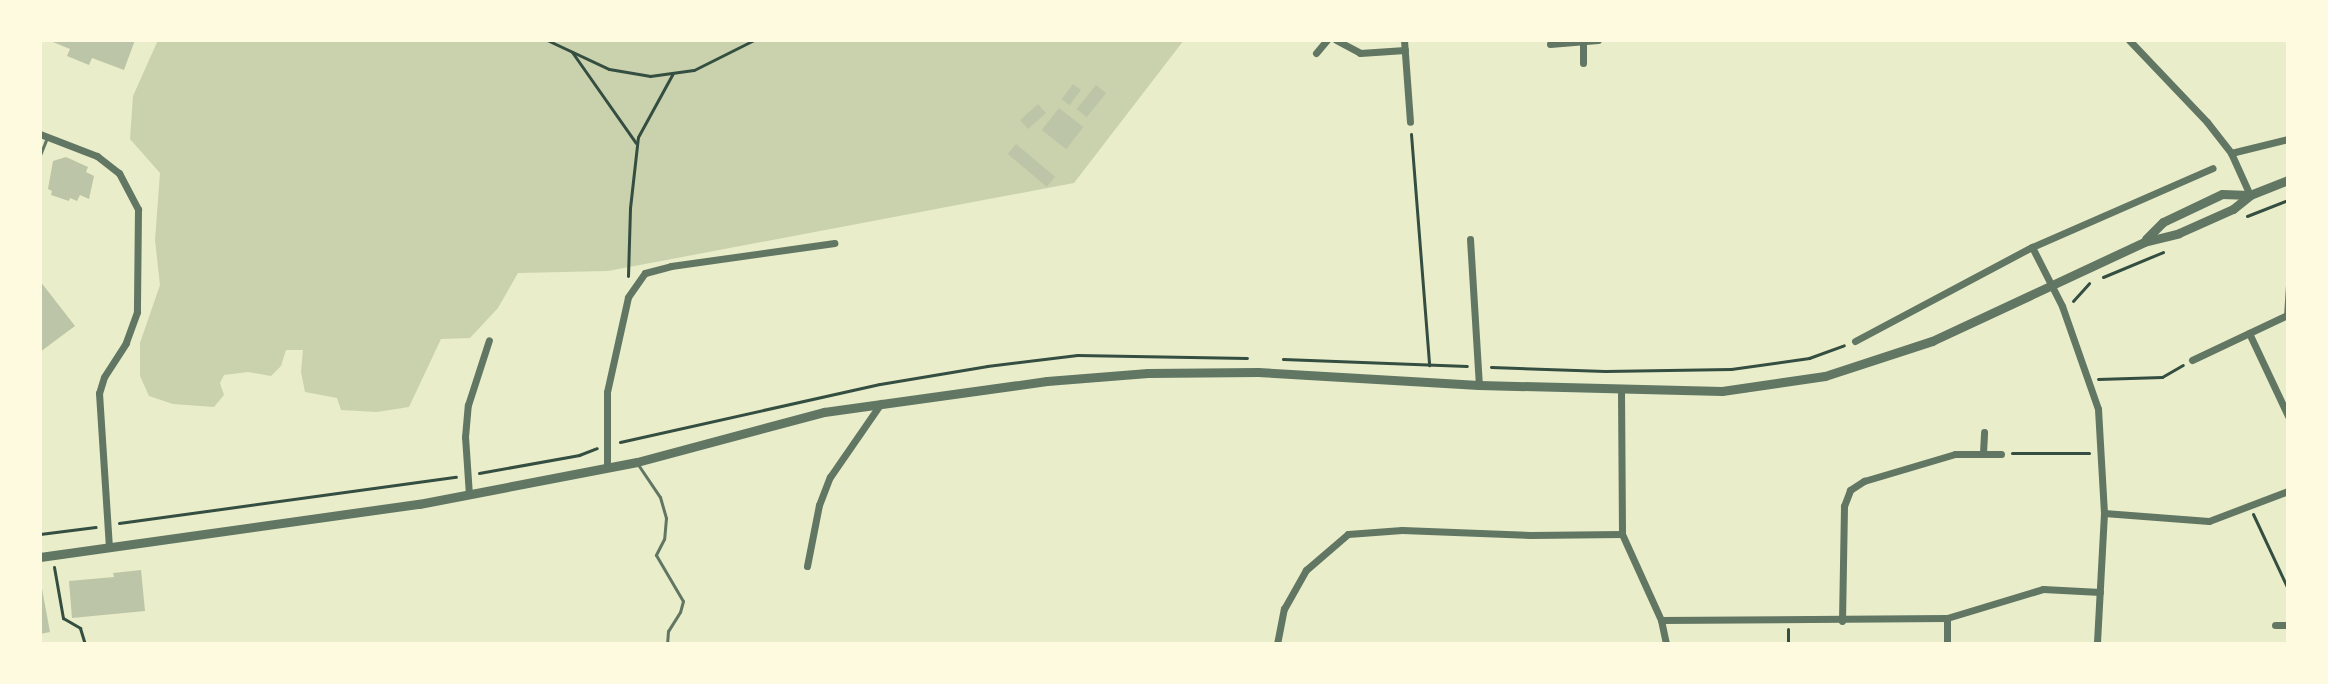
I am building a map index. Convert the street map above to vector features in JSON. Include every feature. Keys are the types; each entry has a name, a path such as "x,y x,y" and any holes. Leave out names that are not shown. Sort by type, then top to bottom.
{"street":[{"path":"1316,53 1327,40"},
{"path":"1336,40 1360,53 1405,50"},
{"path":"1404,40 1410,122"},
{"path":"1550,44 1598,40"},
{"path":"2129,40 2207,122 2231,153 2250,195"},
{"path":"1583,42 1583,63"},
{"path":"44,135 97,156 119,173 138,209 137,312 132,330 99,393 109,547"},
{"path":"2231,153 2288,139"},
{"path":"1855,341 2032,247 2213,168"},
{"path":"40,557 469,495 637,462 824,412 975,389 1148,373 1258,372 1479,385 1722,391 1825,376 1932,341 2144,242 2179,233 2216,217 2250,195 2288,180"},
{"path":"2144,242 2163,222 2222,194 2250,195"},
{"path":"1470,239 1479,385"},
{"path":"607,467 607,392 628,297 645,273 671,266 834,243"},
{"path":"2032,247 2062,306 2098,409 2104,513 2097,644"},
{"path":"2192,360 2285,316"},
{"path":"2249,333 2288,416"},
{"path":"469,495 465,437 468,405 489,340"},
{"path":"1621,390 1622,534 1661,620 1666,644"},
{"path":"807,566 817,533 819,505 830,477 881,403"},
{"path":"1983,453 1984,432"},
{"path":"1842,621 1844,506 1850,490 1864,481 1955,454 2001,454"},
{"path":"2104,513 2209,521 2288,491"},
{"path":"1277,644 1284,609 1306,570 1348,534 1402,530 1530,535 1622,534"},
{"path":"1661,620 1947,618 2043,589 2100,592"},
{"path":"1947,618 1947,644"},
{"path":"2275,625 2288,625"}],"lane":[{"path":"40,155 44,135"},
{"path":"2285,316 2288,270"},
{"path":"637,462 660,497 666,518 667,529 656,555 683,601 668,631 667,644"}],"path":[{"path":"547,40 609,69 650,76 694,70 754,40"},
{"path":"572,52 636,144"},
{"path":"628,297 630,208 638,137 673,73"},
{"path":"1410,122 1429,382"},
{"path":"2243,217 2288,200"},
{"path":"2062,306 2078,298 2087,284 2164,251"},
{"path":"1271,359 1605,371 1731,369 1809,358 1855,341"},
{"path":"40,534 467,475 579,455 607,445 880,384 987,366 1077,355 1255,358"},
{"path":"2086,379 2162,377 2192,360"},
{"path":"2001,454 2102,453"},
{"path":"2250,507 2288,589"},
{"path":"52,556 63,618 80,628 85,644"},
{"path":"1788,621 1788,644"}],"green space":[{"path":"158,40 1184,40 1074,183 608,271 518,273 498,308 470,338 441,339 409,407 377,412 341,410 337,398 305,392 301,372 303,350 286,350 281,366 271,376 248,372 224,375 220,383 224,395 214,407 173,404 149,396 140,376 140,343 160,285 155,240 160,173 130,139 133,96"}],"building":[{"path":"48,40 135,40 124,70 92,58 89,65 67,56 70,49"},
{"path":"1073,84 1081,90 1070,105 1062,99"},
{"path":"1096,85 1106,93 1087,117 1076,109"},
{"path":"1038,104 1046,113 1028,129 1020,120"},
{"path":"1059,108 1083,127 1066,149 1042,130"},
{"path":"1016,144 1055,177 1047,187 1008,154"},
{"path":"66,157 88,167 86,172 94,176 89,199 80,195 77,201 70,198 69,201 51,195 52,191 48,189 53,161"},
{"path":"40,281 75,326 40,352"},
{"path":"141,570 145,611 72,618 69,581 114,577 113,573"},
{"path":"40,578 50,632 40,634"}]}
